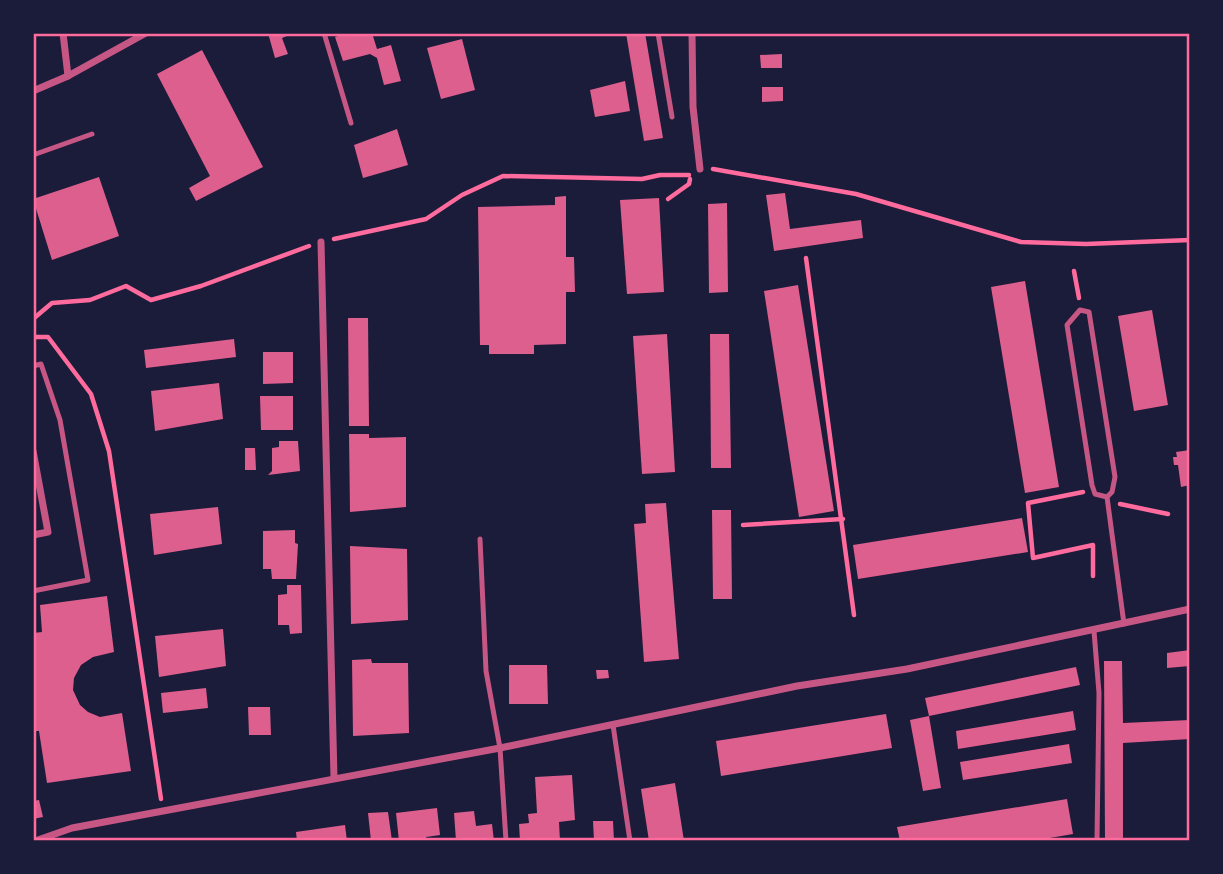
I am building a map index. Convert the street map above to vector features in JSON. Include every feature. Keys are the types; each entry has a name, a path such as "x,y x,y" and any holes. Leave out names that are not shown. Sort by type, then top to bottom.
{"street":[{"path":"63,33 68,76"},
{"path":"33,91 68,76 146,33"},
{"path":"692,33 693,107 701,169"},
{"path":"321,242 334,778"},
{"path":"33,451 48,532 33,535"},
{"path":"36,841 72,828 500,748 797,686 907,669 1190,609"}],"lane":[{"path":"324,33 351,123"},
{"path":"658,33 672,117"},
{"path":"33,155 92,134"},
{"path":"1080,310 1089,312 1115,477 1112,492 1107,497 1095,494 1067,325 1080,310"},
{"path":"33,366 41,364 60,420 88,580 33,591"},
{"path":"1107,497 1124,624"},
{"path":"480,539 486,671 500,748 506,841"},
{"path":"1094,631 1099,693 1097,840"},
{"path":"613,725 630,841"}],"path":[{"path":"33,319 52,303 90,300 126,286 151,300 189,290 321,242 426,219 462,195 503,176 642,179 660,174 691,175 701,169 724,169 856,194 1021,242 1086,244 1190,240"},
{"path":"668,200 688,184 691,175"},
{"path":"806,258 854,615"},
{"path":"1074,271 1080,310"},
{"path":"33,337 48,337 91,394 109,451 163,810"},
{"path":"1093,576 1093,545 1033,558 1028,503 1094,489"},
{"path":"1108,506 1125,502 1168,514"},
{"path":"744,525 843,519"}],"building":[{"path":"268,33 294,33 282,38 288,54 275,58"},
{"path":"346,33 372,33 377,49 391,45 401,81 384,85 377,58 370,54 343,61 335,37"},
{"path":"626,33 645,33 663,138 644,141"},
{"path":"462,39 475,90 441,99 427,48"},
{"path":"202,50 263,167 196,201 189,188 210,176 157,74"},
{"path":"782,54 782,68 761,68 760,55"},
{"path":"625,81 630,111 595,117 590,90"},
{"path":"762,87 783,87 783,101 762,102"},
{"path":"397,129 408,165 363,178 354,145"},
{"path":"99,177 119,236 52,260 33,199"},
{"path":"785,193 790,229 861,220 863,238 774,251 766,195"},
{"path":"566,196 566,257 574,257 575,292 566,292 566,344 534,345 534,354 489,354 489,345 480,345 478,207 555,205 555,197"},
{"path":"659,198 664,292 627,294 620,200"},
{"path":"727,203 728,292 709,293 708,204"},
{"path":"1025,281 1059,487 1025,493 991,287"},
{"path":"798,285 834,511 799,517 764,291"},
{"path":"1152,310 1168,405 1134,411 1118,316"},
{"path":"348,318 368,318 369,426 349,426"},
{"path":"667,334 675,472 642,474 633,336"},
{"path":"710,334 729,334 731,468 711,468"},
{"path":"234,339 236,357 146,368 144,350"},
{"path":"263,352 293,352 293,383 263,384"},
{"path":"219,383 223,419 155,431 151,391"},
{"path":"260,396 293,396 293,430 261,430"},
{"path":"349,434 369,434 369,438 406,437 406,507 350,512"},
{"path":"279,441 298,441 300,471 268,475 272,471 272,448 279,447"},
{"path":"245,448 255,448 256,470 245,470"},
{"path":"1190,450 1190,485 1181,487 1178,465 1174,465 1173,457 1177,457 1176,452"},
{"path":"666,503 679,659 644,662 634,524 646,523 645,504"},
{"path":"218,507 222,544 154,555 150,514"},
{"path":"712,510 731,510 732,599 713,599"},
{"path":"1022,518 1028,552 858,579 853,545"},
{"path":"295,530 295,543 298,544 296,579 272,579 271,569 263,569 263,531"},
{"path":"350,546 407,549 408,620 351,624"},
{"path":"287,585 301,585 302,633 290,634 289,625 278,625 278,595 287,594"},
{"path":"107,596 114,652 93,657 81,665 74,678 73,690 80,705 88,712 100,717 122,713 131,771 47,783 39,731 33,731 33,633 42,632 40,605"},
{"path":"223,629 226,666 159,677 155,636"},
{"path":"1190,650 1190,666 1167,668 1167,653"},
{"path":"371,659 372,663 408,663 409,733 353,736 352,660"},
{"path":"1104,661 1122,661 1123,723 1190,720 1190,739 1123,743 1123,841 1105,841"},
{"path":"509,665 547,665 548,704 509,704"},
{"path":"1076,667 1080,685 929,716 925,698"},
{"path":"596,670 608,670 609,678 597,679"},
{"path":"206,688 208,708 163,713 161,693"},
{"path":"248,707 270,707 271,735 249,735"},
{"path":"1073,711 1076,730 958,749 956,731"},
{"path":"886,714 892,748 721,776 716,741"},
{"path":"929,716 941,788 923,791 910,720"},
{"path":"1069,744 1072,763 963,780 960,762"},
{"path":"572,775 575,820 559,822 560,841 520,841 519,824 529,823 528,814 537,813 535,777"},
{"path":"675,783 684,841 649,841 641,789"},
{"path":"1067,799 1073,834 1032,841 900,841 897,827"},
{"path":"39,800 43,817 33,819 33,801"},
{"path":"437,808 440,835 426,837 427,840 399,841 396,813"},
{"path":"474,811 476,826 492,824 494,841 456,841 454,813"},
{"path":"388,812 392,841 371,841 368,813"},
{"path":"593,821 613,821 614,841 594,841"},
{"path":"345,825 347,841 297,841 296,832"}]}
